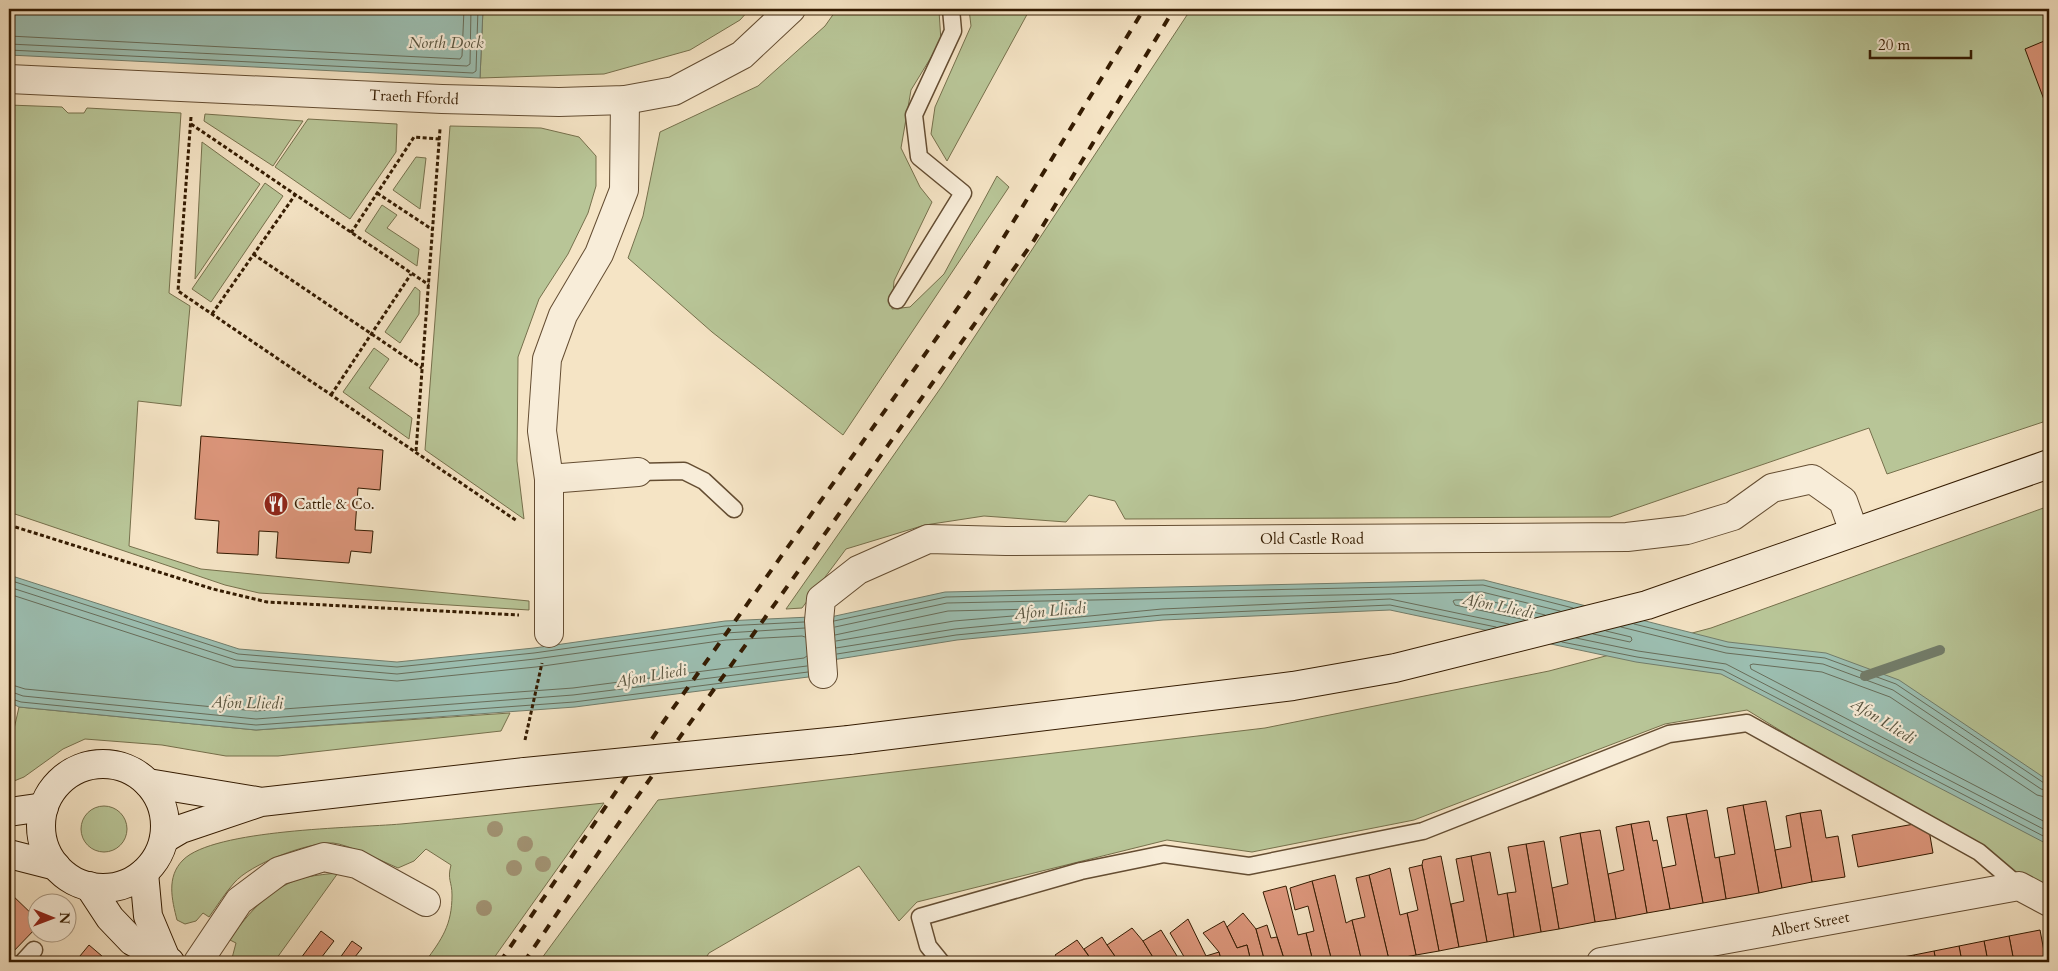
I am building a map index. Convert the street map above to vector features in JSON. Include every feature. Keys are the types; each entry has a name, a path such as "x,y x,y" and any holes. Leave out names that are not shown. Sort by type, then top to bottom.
{"street":[{"name":"Traeth Ffordd","path":"9,79 442,99 560,102 624,100 674,91 742,55 791,9"},
{"path":"550,625 549,479 542,431 547,359 562,315 599,254 624,190 624,100"},
{"path":"164,839 180,829 261,802 524,759 849,740 1293,686 1395,668 1647,605 2049,464"},
{"path":"549,479 638,472"},
{"name":"Old Castle Road","path":"823,674 819,621 821,599 858,570 928,539 1016,541 1627,537 1687,530 1733,516 1772,488 1812,479 1843,501 1854,532"},
{"path":"110,763 131,770 148,783 160,801 165,820 164,839 156,858 144,873 128,883 108,888 89,886 70,879 56,866 46,850 40,828 44,807 54,788 69,773 89,764 110,763"},
{"path":"148,783 261,802"},
{"path":"9,812 44,807"},
{"path":"9,854 56,866"},
{"path":"198,962 239,901 279,871 324,857 358,864 426,902"},
{"path":"144,873 148,916 168,961"},
{"path":"89,886 110,918 132,941 168,961"},
{"path":"2019,886 2049,902"},
{"name":"Albert Street","path":"1601,962 1681,955 2019,886"}],"lane":[{"path":"897,300 963,193 919,157 914,115 953,31 951,9"},
{"path":"638,472 684,471 704,481 734,509"},
{"path":"941,962 928,946 920,917 1081,871 1164,854 1249,866 1423,831 1669,734 1747,723 1979,852 2019,886"},
{"path":"23,962 34,950"}],"path":[{"path":"193,87 178,291 550,542"},
{"path":"416,452 442,99"},
{"path":"190,124 429,285"},
{"path":"350,233 414,137 440,139"},
{"path":"377,193 433,230"},
{"path":"212,314 295,195"},
{"path":"253,254 422,368"},
{"path":"331,395 411,274"},
{"path":"9,525 213,590 267,602 550,625 524,759"}],"green space":[{"path":"483,9 750,9 740,20 690,50 604,74 480,78"},
{"path":"837,9 937,9 939,11 941,41 911,90 901,148 920,187 932,202 894,281 892,309 910,307 944,274 997,176 1009,187 843,435 712,332 628,258 643,216 660,132 758,86 825,26"},
{"path":"969,9 1030,9 947,161 931,134 935,107 971,26"},
{"path":"1191,9 2049,9 2049,420 1887,474 1869,428 1610,517 1125,519 1115,501 1089,495 1066,522 984,516 925,525 846,549 802,608 786,609 942,386"},
{"path":"9,105 62,107 68,113 84,113 87,108 181,113 169,293 190,306 181,406 138,401 129,546 201,569 529,601 529,610 259,593 225,585 9,512"},
{"path":"205,114 303,121 273,166 204,121"},
{"path":"308,119 397,124 396,152 350,219 275,167"},
{"path":"450,126 541,128 579,137 596,156 596,186 588,213 568,254 539,299 518,357 517,461 524,519 425,450"},
{"path":"202,142 260,184 195,279"},
{"path":"416,157 426,158 420,209 393,190"},
{"path":"265,183 283,196 211,302 192,289"},
{"path":"382,205 397,215 387,228 419,249 417,266 365,231"},
{"path":"415,287 420,291 419,314 400,343 385,332"},
{"path":"374,348 389,359 369,388 412,418 409,439 343,392"},
{"path":"2049,506 2049,896 1747,710 1665,724 1414,820 1252,852 1167,840 917,902 899,921 859,866 709,953 703,962 539,962 658,800 1265,728 1549,671 1711,628"},
{"path":"19,707 256,730 510,713 501,731 278,756 226,756 162,745 85,739 63,749 24,777 9,783 9,751"},
{"path":"604,803 491,962 425,962 445,931 452,906 451,865 426,849 414,861 398,868 339,844 309,846 266,862 242,876 234,883 209,917 203,913 196,921 185,924 177,920 173,905 172,881 183,860 199,850 224,842 286,832 401,824"},
{"path":"99,806 109,806 123,816 127,829 123,842 117,848 109,852 99,852 85,842 81,834 81,824 91,810"},
{"path":"338,873 274,962 231,962 236,943 230,940 262,901 283,886 295,881 311,876"}],"water":[{"name":"North Dock","path":"9,9 483,9 480,78 9,55"},
{"name":"Afon Lliedi","path":"9,575 239,649 397,662 534,648 725,621 826,618 945,592 1484,580 1728,642 1826,653 1899,680 2049,781 2049,845 1721,674 1636,662 1390,610 1163,620 957,640 826,661 816,676 575,707 256,730 19,707 9,702"}],"building":[{"path":"2049,39 2049,113 2025,49"},
{"name":"Cattle & Co.","path":"201,436 383,450 380,490 358,488 355,530 373,531 371,553 351,551 349,563 276,558 278,532 259,531 258,555 217,553 219,521 195,519"},
{"path":"1766,801 1782,888 1759,893 1743,805"},
{"path":"1743,805 1759,893 1726,899 1719,857 1735,854 1727,808"},
{"path":"1707,810 1715,858 1719,857 1726,899 1703,903 1686,814"},
{"path":"1821,810 1826,838 1838,836 1845,877 1812,882 1800,813"},
{"path":"1800,813 1812,882 1782,888 1775,850 1791,847 1786,816"},
{"path":"1686,814 1703,903 1670,909 1662,868 1676,865 1667,817"},
{"path":"1649,821 1653,841 1657,840 1670,909 1647,913 1631,824"},
{"path":"1920,823 1929,830 1933,853 1858,867 1852,835"},
{"path":"1631,824 1647,913 1616,919 1608,874 1624,870 1616,827"},
{"path":"1600,830 1616,919 1595,922 1580,833"},
{"path":"1580,833 1595,922 1559,929 1552,888 1568,884 1560,837"},
{"path":"1544,841 1559,929 1541,932 1526,844"},
{"path":"1526,844 1541,932 1514,937 1507,893 1516,892 1508,847"},
{"path":"1490,852 1498,895 1507,893 1514,937 1487,942 1471,856"},
{"path":"1441,856 1459,947 1439,951 1422,865 1423,860"},
{"path":"1471,856 1487,942 1459,947 1451,904 1464,901 1456,859"},
{"path":"1422,865 1439,951 1416,955 1407,913 1418,910 1409,868"},
{"path":"1390,868 1400,915 1407,913 1416,955 1389,960 1369,875"},
{"path":"1335,875 1346,923 1352,920 1362,962 1332,962 1312,881"},
{"path":"1369,875 1389,960 1377,962 1362,962 1352,920 1365,917 1356,878"},
{"path":"1312,881 1332,962 1313,962 1306,933 1314,931 1308,906 1295,910 1290,888"},
{"path":"1286,886 1298,935 1306,933 1313,962 1285,962 1263,892"},
{"path":"9,892 28,910 28,936 9,956"},
{"path":"1243,913 1256,929 1265,962 1251,962 1247,945 1237,948 1227,927"},
{"path":"1188,919 1206,956 1219,952 1222,962 1196,962 1195,957 1186,960 1170,933"},
{"path":"1224,921 1237,948 1247,945 1251,962 1222,962 1219,952 1203,933"},
{"path":"1267,925 1271,938 1277,937 1285,962 1265,962 1256,929"},
{"path":"1132,928 1156,962 1119,962 1107,945"},
{"path":"1161,930 1180,961 1195,957 1196,962 1156,962 1143,941"},
{"path":"2040,930 2046,962 2014,962 2009,936"},
{"path":"321,931 334,941 318,962 298,962"},
{"path":"2009,936 2014,962 1988,962 1984,941"},
{"path":"1102,937 1119,962 1093,962 1084,949"},
{"path":"1077,940 1093,962 1060,962 1055,955"},
{"path":"352,941 362,948 351,962 337,962"},
{"path":"1984,941 1988,962 1962,962 1959,946"},
{"path":"89,945 109,962 75,962"},
{"path":"1959,946 1962,962 1936,962 1934,951"},
{"path":"1934,951 1936,962 1915,962 1914,955"},
{"path":"1914,955 1915,962 1886,962 1886,960"}],"waterway":[{"path":"1865,676 1940,650"}],"railway":[{"path":"500,962 664,721 975,284 1144,9"},
{"path":"524,962 625,814 1033,242 1174,9"}],"place":[{"name":"Cattle & Co.","path":"276,504"}]}
